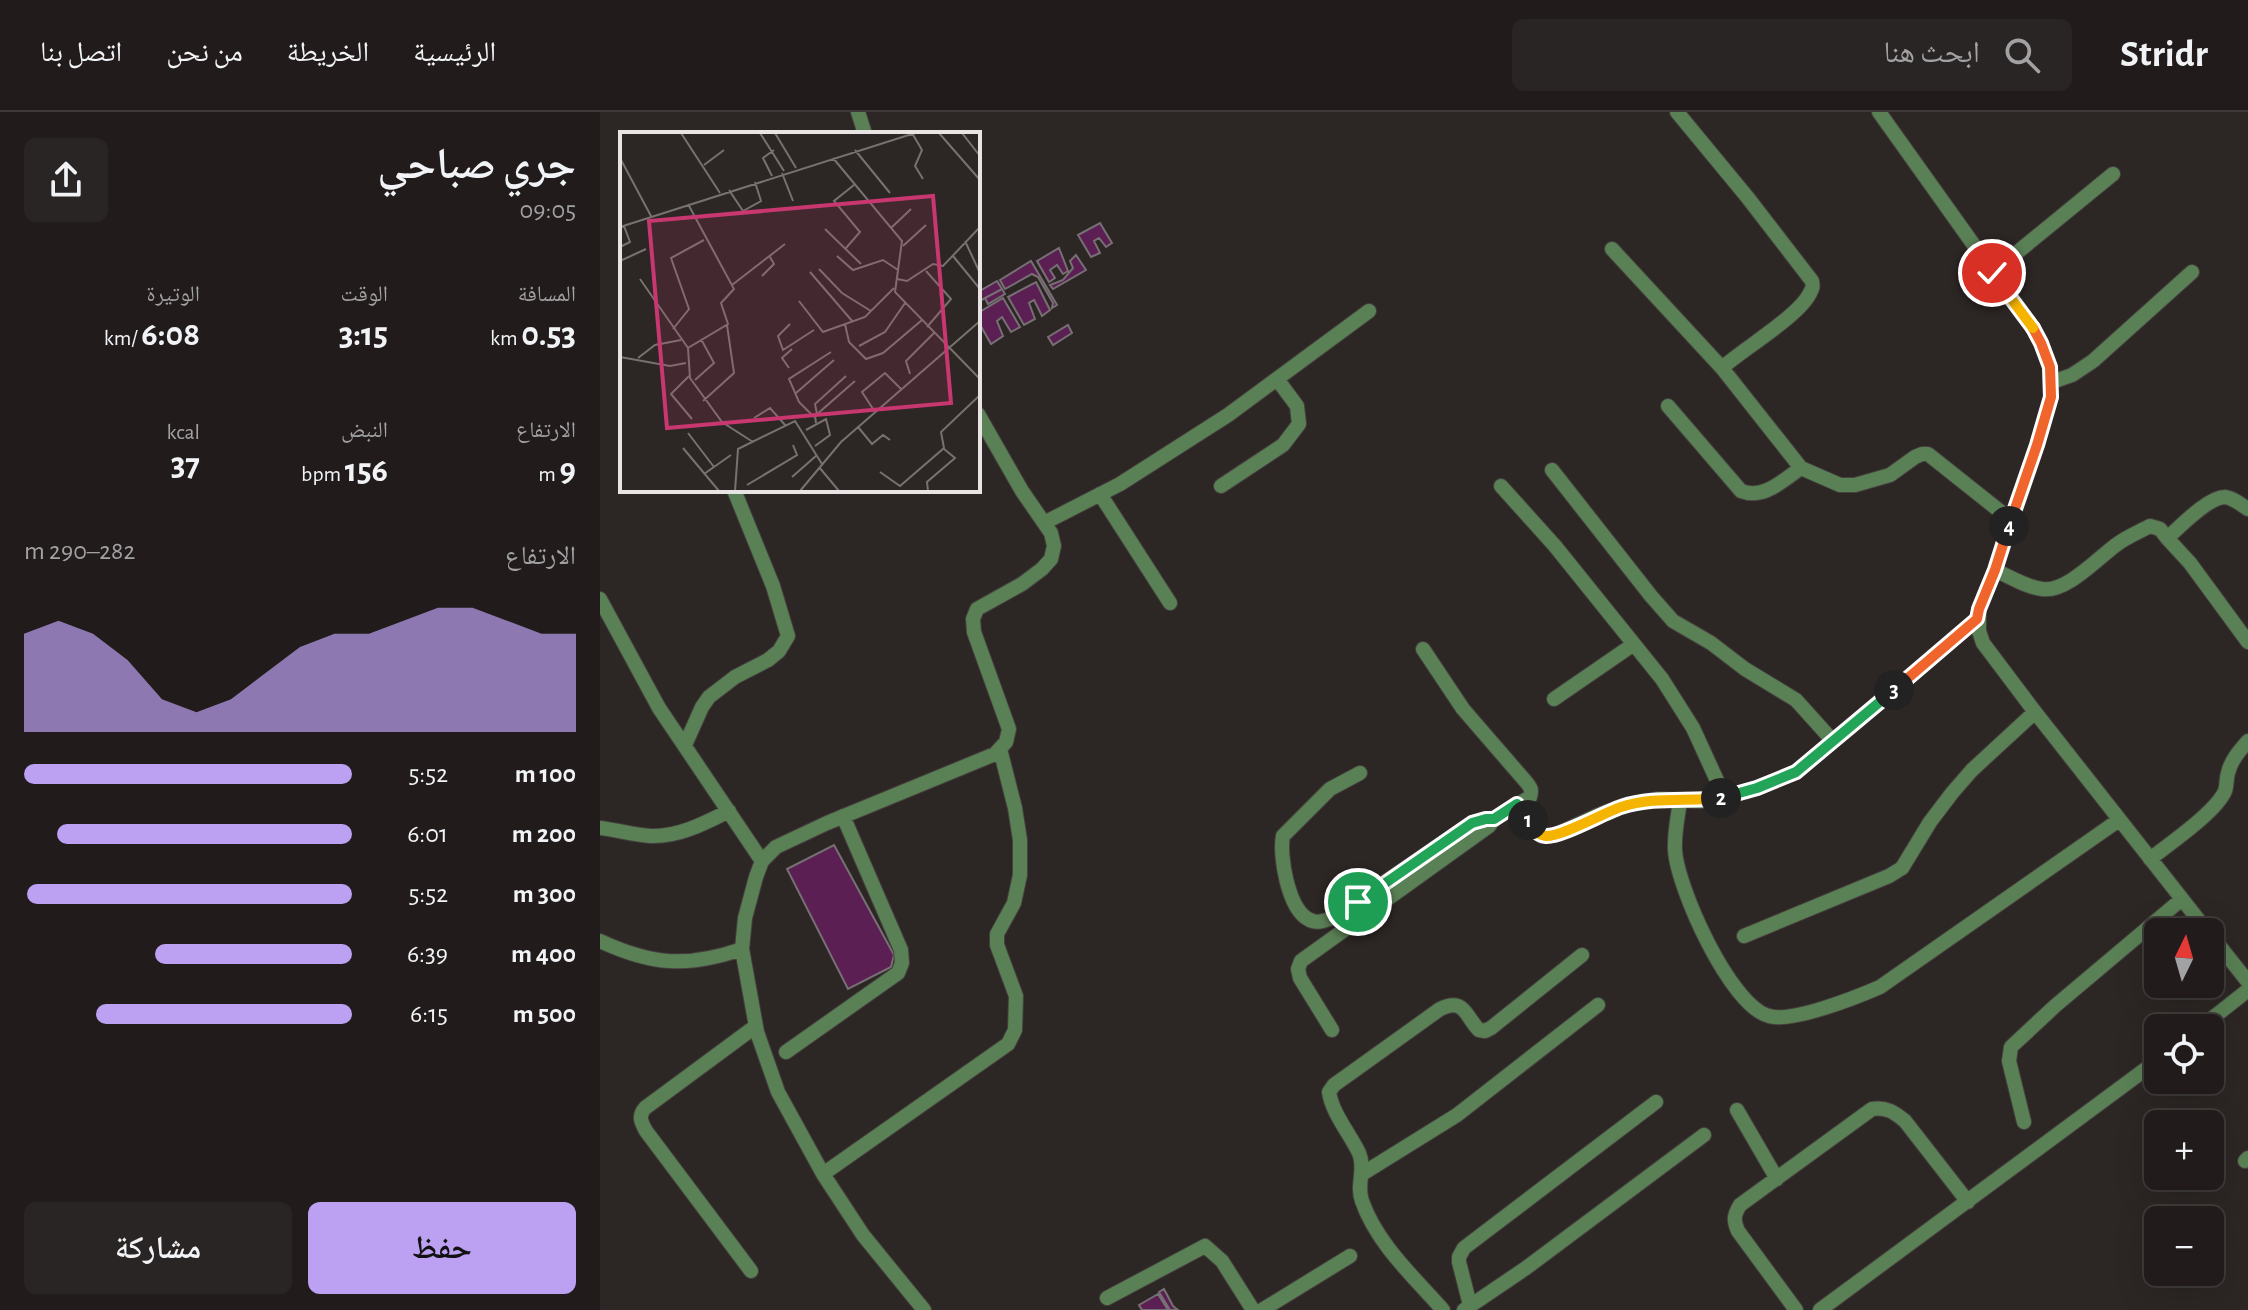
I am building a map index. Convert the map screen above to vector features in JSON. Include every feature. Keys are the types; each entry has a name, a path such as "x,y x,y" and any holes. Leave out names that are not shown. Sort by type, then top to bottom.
{"street":[{"path":"858,112 864,132"},
{"path":"1677,112 1748,198 1813,286 1808,297 1794,311 1722,368"},
{"path":"1879,112 2041,343 2050,367 2051,397 2037,445 1979,609 1977,619 1983,643 2197,918"},
{"path":"1992,273 2113,174"},
{"path":"1612,249 1722,368 1801,468 1840,485 1855,485 1890,475 1915,457 1928,454 2011,520"},
{"path":"2052,382 2072,375 2093,361 2192,272"},
{"path":"1044,523 1100,494 1228,415 1369,311"},
{"path":"1221,486 1283,445 1299,424 1297,406 1277,379"},
{"path":"1668,406 1741,491 1751,495 1764,493 1801,468"},
{"path":"924,1310 863,1235 823,1174 778,1092 756,1026 742,949 745,918 756,877 762,861 776,847 793,837 995,754 1006,742 1009,729 978,645 973,619 977,609 1022,584 1051,559 1054,546 1051,533 1014,478 980,418"},
{"path":"1552,470 1673,621 1796,700 1832,740"},
{"path":"1501,486 1555,546 1662,679 1693,728 1725,798"},
{"path":"685,745 709,697 735,677 768,660 779,651 788,636 773,586 735,492"},
{"path":"1100,494 1170,603"},
{"path":"2167,538 2215,499 2226,497 2248,509"},
{"path":"1995,570 2045,590 2058,588 2118,543 2150,526 2160,529 2190,563 2248,642"},
{"path":"600,599 659,708 762,861"},
{"path":"1517,804 1536,832 1548,836 1625,805 1659,799 1725,798 1757,788 1796,772 1977,619"},
{"path":"1554,699 1634,644"},
{"path":"1332,1030 1300,978 1298,969 1301,961 1489,826 1494,819 1530,797 1531,788 1463,709 1423,649"},
{"path":"1744,936 1902,868 1952,793 1972,770 2035,712"},
{"path":"2150,859 2218,802 2225,790 2228,770 2248,741"},
{"path":"823,1174 1008,1044 1015,1030 1016,996 997,945 997,934 1014,903 1020,875 1020,840 1000,749"},
{"path":"1360,773 1330,789 1283,836 1282,854 1289,889 1300,911 1308,919 1321,922 1332,918 1472,823 1494,819"},
{"path":"1680,801 1675,849 1682,883 1692,909 1728,979 1746,1002 1769,1016 1780,1017 1799,1015 1880,987 2119,820"},
{"path":"600,828 651,836 674,834 729,811"},
{"path":"786,1052 898,973 902,963 901,950 843,816"},
{"path":"2024,1122 2009,1061 2011,1047 2182,899"},
{"path":"600,941 647,959 675,962 721,956 742,949"},
{"path":"2224,952 2248,982"},
{"path":"1443,1310 1373,1226 1360,1193 1360,1156 1329,1096 1331,1088 1449,1004 1463,1008 1479,1030 1491,1028 1582,955"},
{"path":"2218,1014 2248,990"},
{"path":"1362,1174 1457,1115 1598,1005"},
{"path":"751,1271 640,1119 645,1108 756,1026"},
{"path":"1820,1310 2144,1070"},
{"path":"1656,1102 1464,1248 1459,1262 1467,1308 1526,1268 1704,1135"},
{"path":"1796,1310 1734,1223 1734,1214 1740,1205 1872,1109 1892,1111 1905,1121 1968,1202"},
{"path":"1737,1110 1777,1179"},
{"path":"1107,1298 1205,1246 1222,1261 1253,1310"},
{"path":"1262,1310 1350,1256"}],"building":[{"path":"1100,223 1112,243 1106,247 1099,238 1094,241 1100,253 1091,257 1078,235"},
{"path":"1059,248 1068,271 1063,274 1057,265 1050,270 1055,278 1049,282 1037,261"},
{"path":"1076,255 1086,270 1053,289 1050,285 1063,280 1073,268 1070,261"},
{"path":"1031,261 1057,305 1052,308 1053,303 1038,277 1032,274 1005,289 1000,280"},
{"path":"997,281 1002,289 980,301 980,291"},
{"path":"1036,282 1050,310 1042,316 1034,300 1029,303 1035,319 1024,325 1008,297"},
{"path":"1002,289 1005,294 988,304 985,298"},
{"path":"1003,298 1020,327 1011,332 1002,317 997,321 1003,336 991,344 980,325 980,312"},
{"path":"1068,325 1072,333 1053,345 1048,337"},
{"path":"834,845 894,955 891,967 848,989 787,869"},
{"path":"1164,1289 1178,1310 1170,1310 1159,1292"},
{"path":"1158,1294 1168,1310 1142,1310 1139,1305"}],"route":[{"path":"1358,902 1472,823 1494,819 1517,804 1536,832 1542,836 1555,835 1625,805 1659,799 1700,801 1725,798 1796,772 1977,619 2037,445 2051,397 2052,382 2050,367 2033,328 1992,273"}]}
